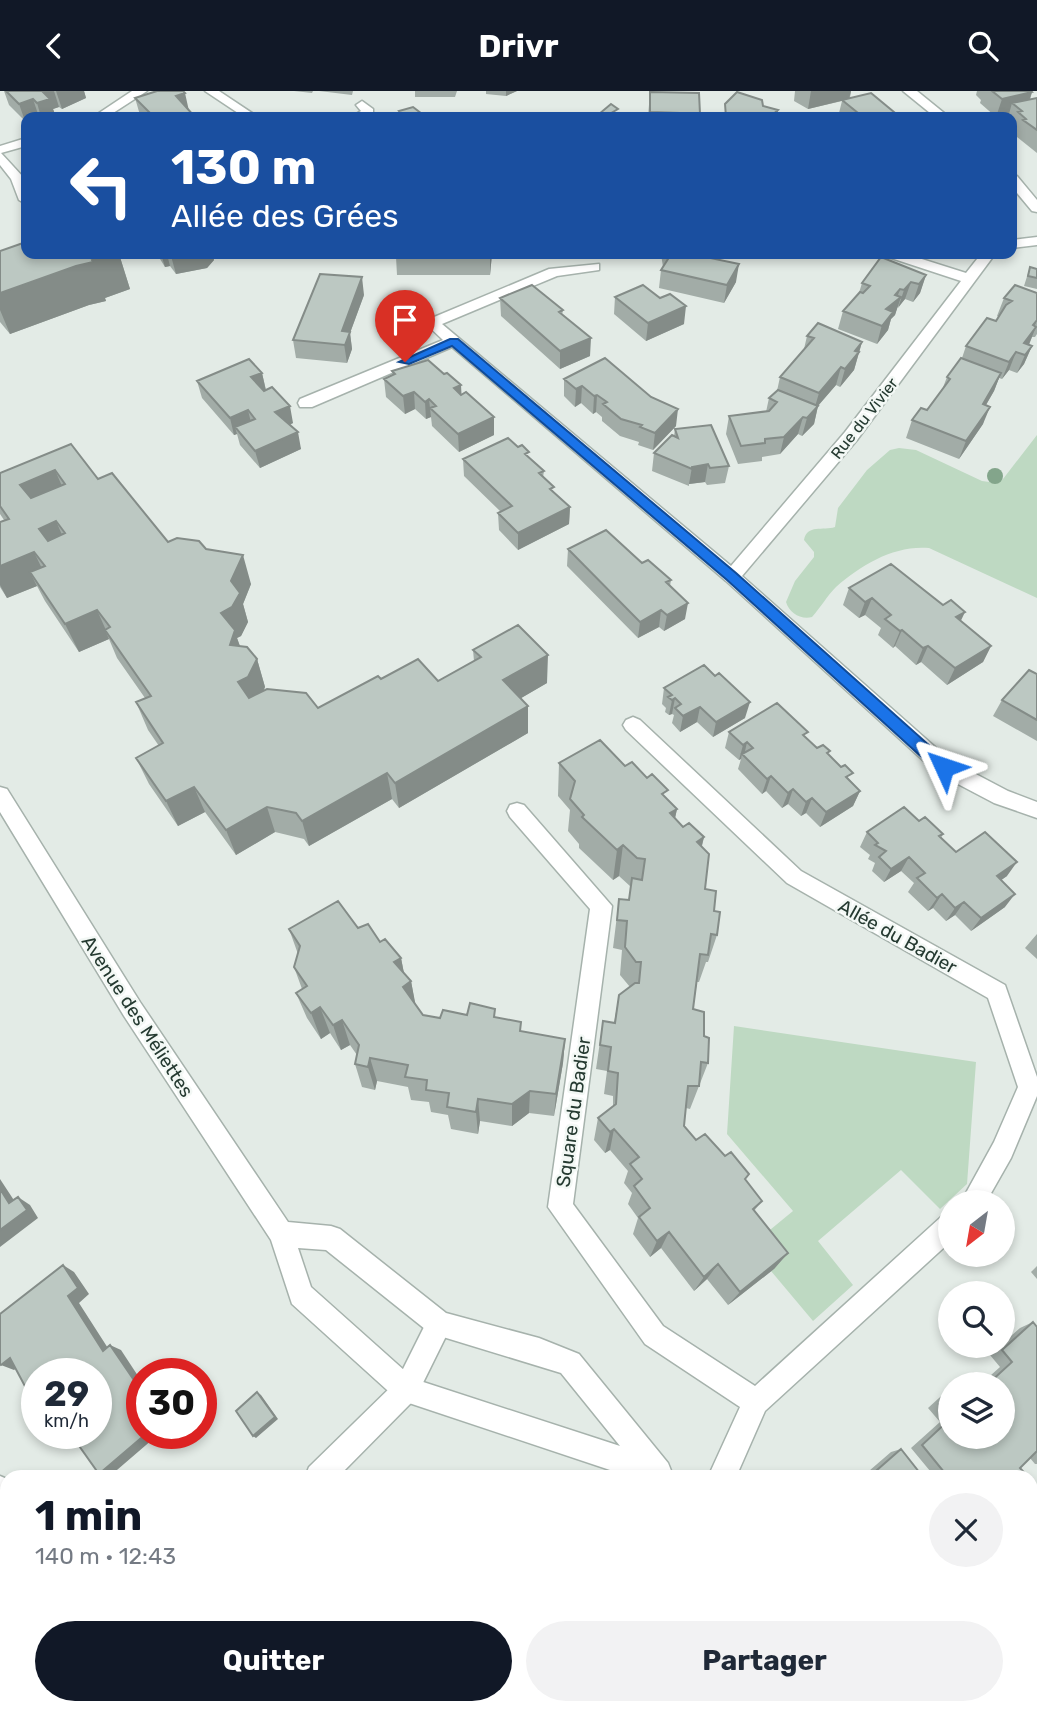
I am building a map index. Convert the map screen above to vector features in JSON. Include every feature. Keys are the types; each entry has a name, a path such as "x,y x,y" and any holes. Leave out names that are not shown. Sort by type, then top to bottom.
{"street":[{"path":"107,112 141,91"},
{"path":"211,91 244,112"},
{"path":"909,91 936,112"},
{"path":"0,150 21,144"},
{"path":"0,157 17,178 21,188"},
{"path":"1017,184 1036,204"},
{"path":"1017,243 1037,240"},
{"path":"908,259 970,279"},
{"name":"Rue du Vivier","path":"732,577 851,436 984,259"},
{"path":"594,267 554,272 432,323 732,577 944,767 1001,797 1037,810"},
{"path":"306,404 454,341"},
{"name":"Allée du Badier","path":"633,725 794,877 997,992 1029,1087 1003,1150 980,1190"},
{"name":"Avenue des Méliettes","path":"0,795 132,1009 281,1234 301,1294 406,1390 645,1470"},
{"name":"Square du Badier","path":"517,811 601,906 560,1207 654,1335 756,1402"},
{"name":"Avenue des Méliettes","path":"281,1234 331,1238 439,1324 539,1351 570,1363 656,1470"},
{"path":"725,1470 756,1402 938,1237"},
{"path":"325,1470 406,1390 439,1324"}],"green space":[{"path":"1037,435 1037,598 929,548 916,548 891,553 857,571 836,587 812,617 800,616 790,609 786,602 795,581 814,557 814,552 804,540 806,535 812,530 835,527 838,508 867,470 890,450 916,450 982,481 997,483"},
{"path":"734,1026 976,1062 967,1184 961,1190 938,1190 938,1207 901,1170 818,1241 853,1285 813,1321 771,1271 774,1269 754,1243 793,1211 727,1134"}],"building":[{"path":"6,91 47,91 43,92 50,99 37,103 33,99 19,104"},
{"path":"157,91 183,91 185,93 176,96 190,112 149,112 135,98"},
{"path":"992,91 1031,91 1032,92 1002,99"},
{"path":"650,92 699,93 700,112 650,112"},
{"path":"737,92 762,100 763,106 778,110 726,112 725,104"},
{"path":"871,93 894,112 857,112 842,100"},
{"path":"1037,98 1037,130 1023,120 1026,119 1018,112 1022,111 1012,103"},
{"path":"611,104 618,109 613,112 601,112"},
{"path":"413,107 420,112 400,112"},
{"path":"21,244 21,259 95,259 93,262 0,293 0,251"},
{"path":"668,259 715,259 739,264 727,285 661,270"},
{"path":"880,259 886,259 926,275 919,284 911,282 904,290 900,289 895,295 901,297 886,309 893,312 882,326 843,311 860,292 863,293 870,286 862,283"},
{"path":"1030,267 1037,269 1037,278 1028,276"},
{"path":"320,274 362,277 342,331 350,332 345,345 293,340"},
{"path":"532,285 563,310 559,312 591,338 560,351 500,298"},
{"path":"643,285 660,298 670,294 686,306 648,323 615,297"},
{"path":"1015,285 1037,293 1037,320 1033,325 1036,327 1024,343 1032,346 1025,355 1016,352 1009,362 966,346 987,318 996,321 1006,305 1012,301 1004,298"},
{"path":"818,323 862,342 855,351 859,352 845,369 841,367 819,393 780,377 814,338 807,336"},
{"path":"605,358 651,397 678,409 655,433 640,427 642,425 621,419 603,404 607,402 582,386 576,389 564,379"},
{"path":"961,358 1001,373 983,404 990,407 966,441 912,420 921,408 927,410 950,379 947,377"},
{"path":"249,359 262,373 251,377 264,391 272,387 290,406 275,412 298,432 255,451 235,427 255,419 248,410 230,418 197,381"},
{"path":"428,360 461,385 454,388 461,395 466,392 494,417 458,434 430,408 436,406 429,399 425,402 414,392 403,396 384,379 395,374 392,371"},
{"path":"778,390 818,406 784,437 741,446 729,416 769,411 777,402 769,398"},
{"path":"711,425 729,466 710,468 708,464 692,469 654,453 672,435 678,438 675,429"},
{"path":"508,438 529,452 525,454 544,471 539,473 554,487 550,489 570,507 518,533 498,513 512,506 463,459"},
{"path":"71,444 98,479 112,473 168,542 177,538 199,541 206,549 243,555 231,581 240,593 232,607 221,613 235,630 230,645 247,647 257,659 248,677 238,682 249,698 267,689 306,693 318,708 378,676 381,679 418,659 438,681 481,657 473,650 518,625 548,655 503,680 528,706 395,783 387,773 302,821 296,813 267,807 226,830 194,787 166,801 136,758 163,743 136,702 151,696 105,630 110,627 97,610 65,624 30,572 45,566 34,552 0,566 0,522 9,519 0,506 0,473","holes":["55,470 65,484 31,498 20,485","56,521 65,533 48,541 39,529"]},
{"path":"606,530 642,563 648,560 671,580 666,582 688,603 667,615 661,610 640,622 568,549"},
{"path":"891,564 943,605 951,600 965,612 956,617 991,646 955,668 928,646 923,648 885,619 891,615 872,598 865,602 849,588"},
{"path":"704,665 715,676 719,673 750,702 716,722 700,707 683,716 675,708 681,704 675,698 672,700 668,697 672,695 664,688"},
{"path":"1029,670 1037,674 1037,720 1002,700"},
{"path":"777,703 808,732 803,735 817,748 823,745 841,767 845,765 853,773 846,777 860,791 826,812 812,798 806,802 793,789 788,793 771,776 767,779 742,754 753,748 747,742 743,745 729,732"},
{"path":"600,740 625,766 632,762 647,778 652,774 668,790 662,794 677,809 670,813 683,827 689,823 704,837 697,842 709,854 705,889 716,891 714,911 720,912 717,935 711,934 708,955 700,954 693,1009 704,1012 704,1036 709,1038 708,1063 701,1062 699,1086 688,1086 684,1126 696,1140 705,1134 725,1156 731,1152 749,1174 745,1179 762,1201 753,1209 788,1253 740,1292 718,1264 704,1277 669,1232 657,1241 639,1217 650,1208 634,1186 642,1179 630,1164 639,1157 614,1129 610,1132 598,1118 616,1104 618,1073 608,1071 611,1047 600,1045 603,1021 615,1023 619,995 639,983 641,962 636,962 625,947 627,921 617,920 619,899 629,900 632,878 642,880 645,859 637,858 623,845 617,850 582,817 584,815 570,799 575,781 559,763"},
{"path":"904,807 919,821 925,817 943,834 939,836 956,852 985,832 1017,862 997,876 1015,894 981,918 964,902 955,908 942,894 937,898 917,878 925,873 909,857 891,869 879,857 886,851 875,845 878,843 867,832"},
{"path":"338,901 358,928 368,924 380,942 385,939 401,958 394,962 411,981 403,987 423,1015 440,1018 443,1010 467,1015 470,1003 495,1009 494,1017 521,1022 520,1031 565,1039 556,1094 530,1091 512,1104 478,1099 476,1112 447,1107 449,1093 426,1090 427,1080 405,1077 408,1065 370,1058 368,1067 355,1064 359,1045 342,1020 333,1025 320,1007 311,1013 296,993 307,986 294,967 300,946 289,929"},
{"path":"0,1189 9,1203 18,1197 27,1210 0,1230"},
{"path":"63,1265 78,1288 68,1296 103,1351 110,1345 126,1368 126,1449 128,1449 104,1470 96,1470 81,1449 112,1449 112,1358 21,1358 21,1379 10,1358 0,1364 0,1314"},
{"path":"1033,1322 1037,1327 1037,1451 1020,1468 1022,1470 942,1470 922,1445 938,1430 938,1449 1015,1449 1015,1372 1001,1372 1012,1362 1009,1358 1015,1358 1015,1338"},
{"path":"257,1392 275,1417 253,1436 236,1411"},
{"path":"901,1449 918,1470 877,1470"}],"route":[{"path":"405,362 454,341 732,577 944,767"}]}
